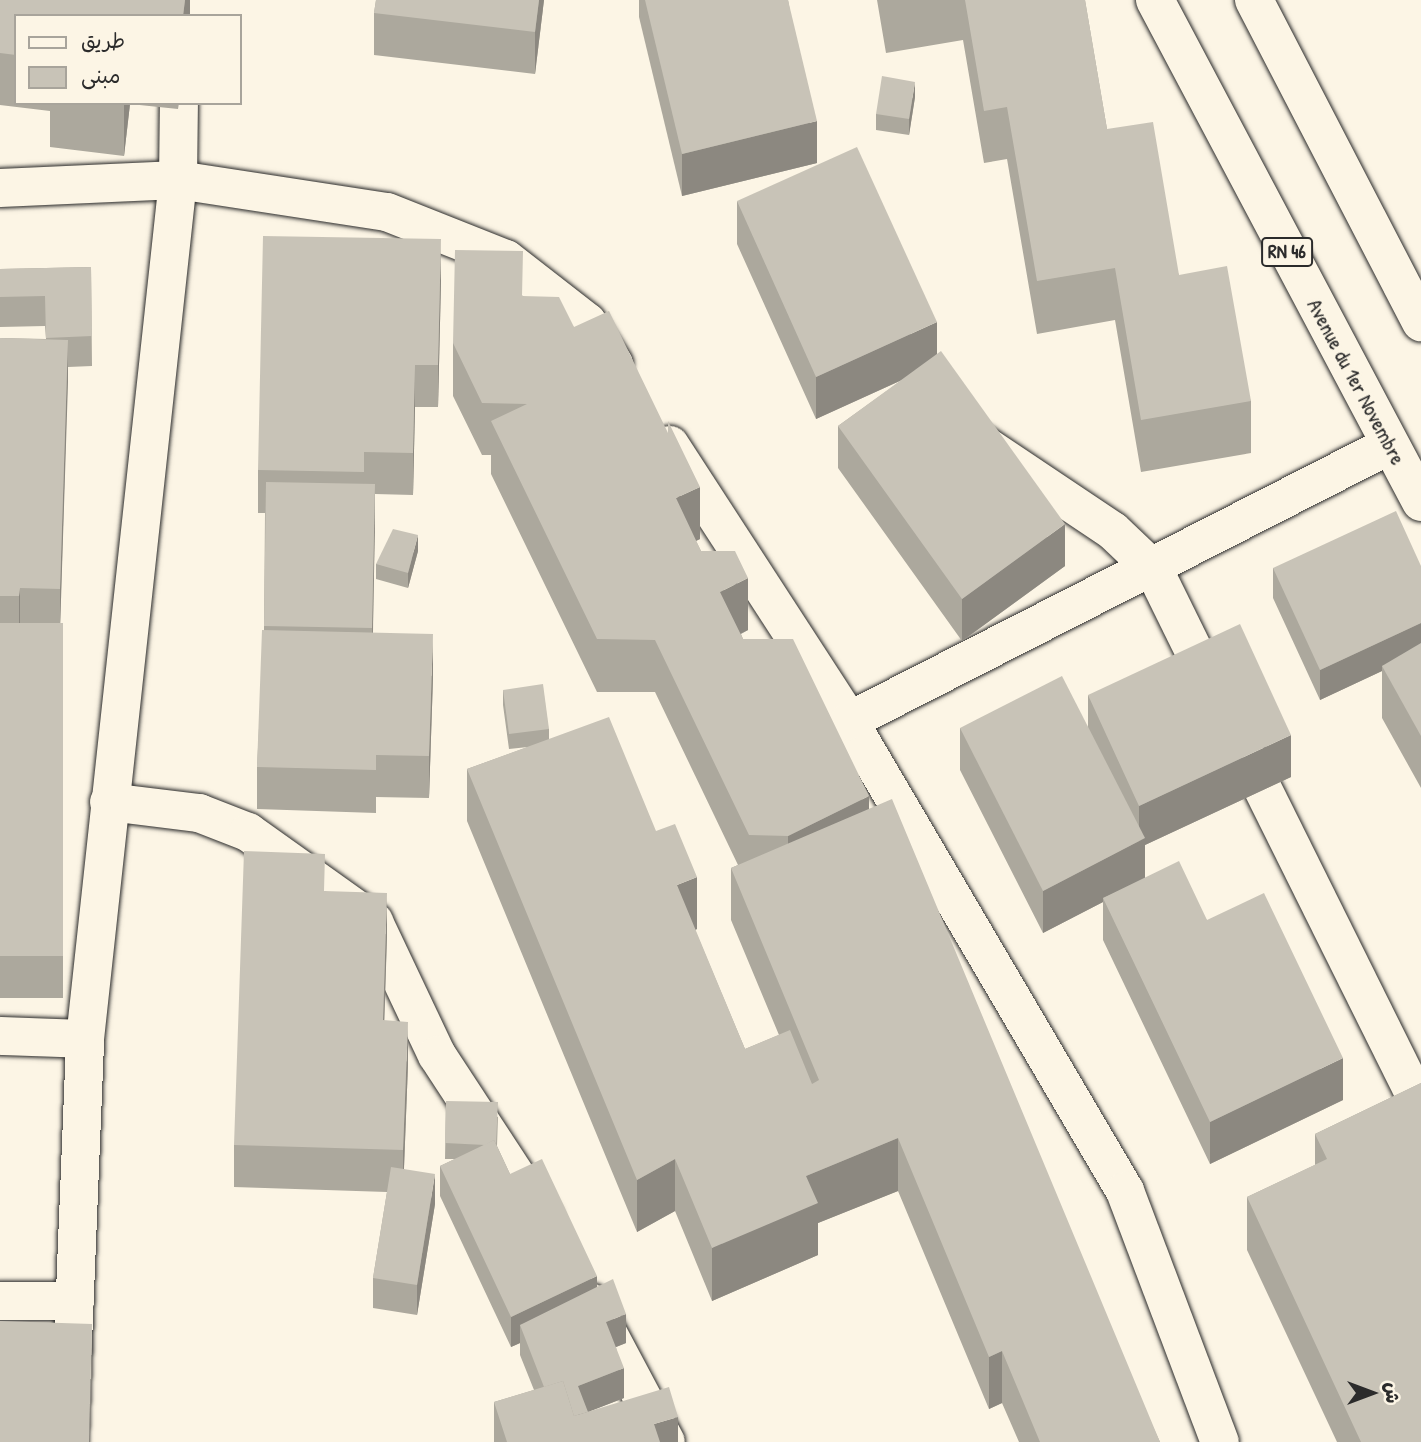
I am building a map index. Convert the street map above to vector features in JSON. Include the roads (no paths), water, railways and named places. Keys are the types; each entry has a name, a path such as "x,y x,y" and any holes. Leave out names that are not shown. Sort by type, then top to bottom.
{"street":[{"name":"Avenue du 1er Novembre","path":"1155,0 1388,446 1421,502"},
{"path":"1254,0 1421,322"},
{"path":"69,1442 85,1039 178,180 179,105"},
{"path":"0,188 178,180 387,212 506,259 586,322 849,721 1125,1191 1220,1442"},
{"path":"961,422 979,441 1113,531 1154,570 1421,1108"},
{"path":"849,721 1154,570 1388,446"},
{"path":"110,802 199,813 248,832 374,922 437,1055 568,1261 666,1442"},
{"path":"0,1036 85,1039"},
{"path":"0,1301 75,1301"}]}
